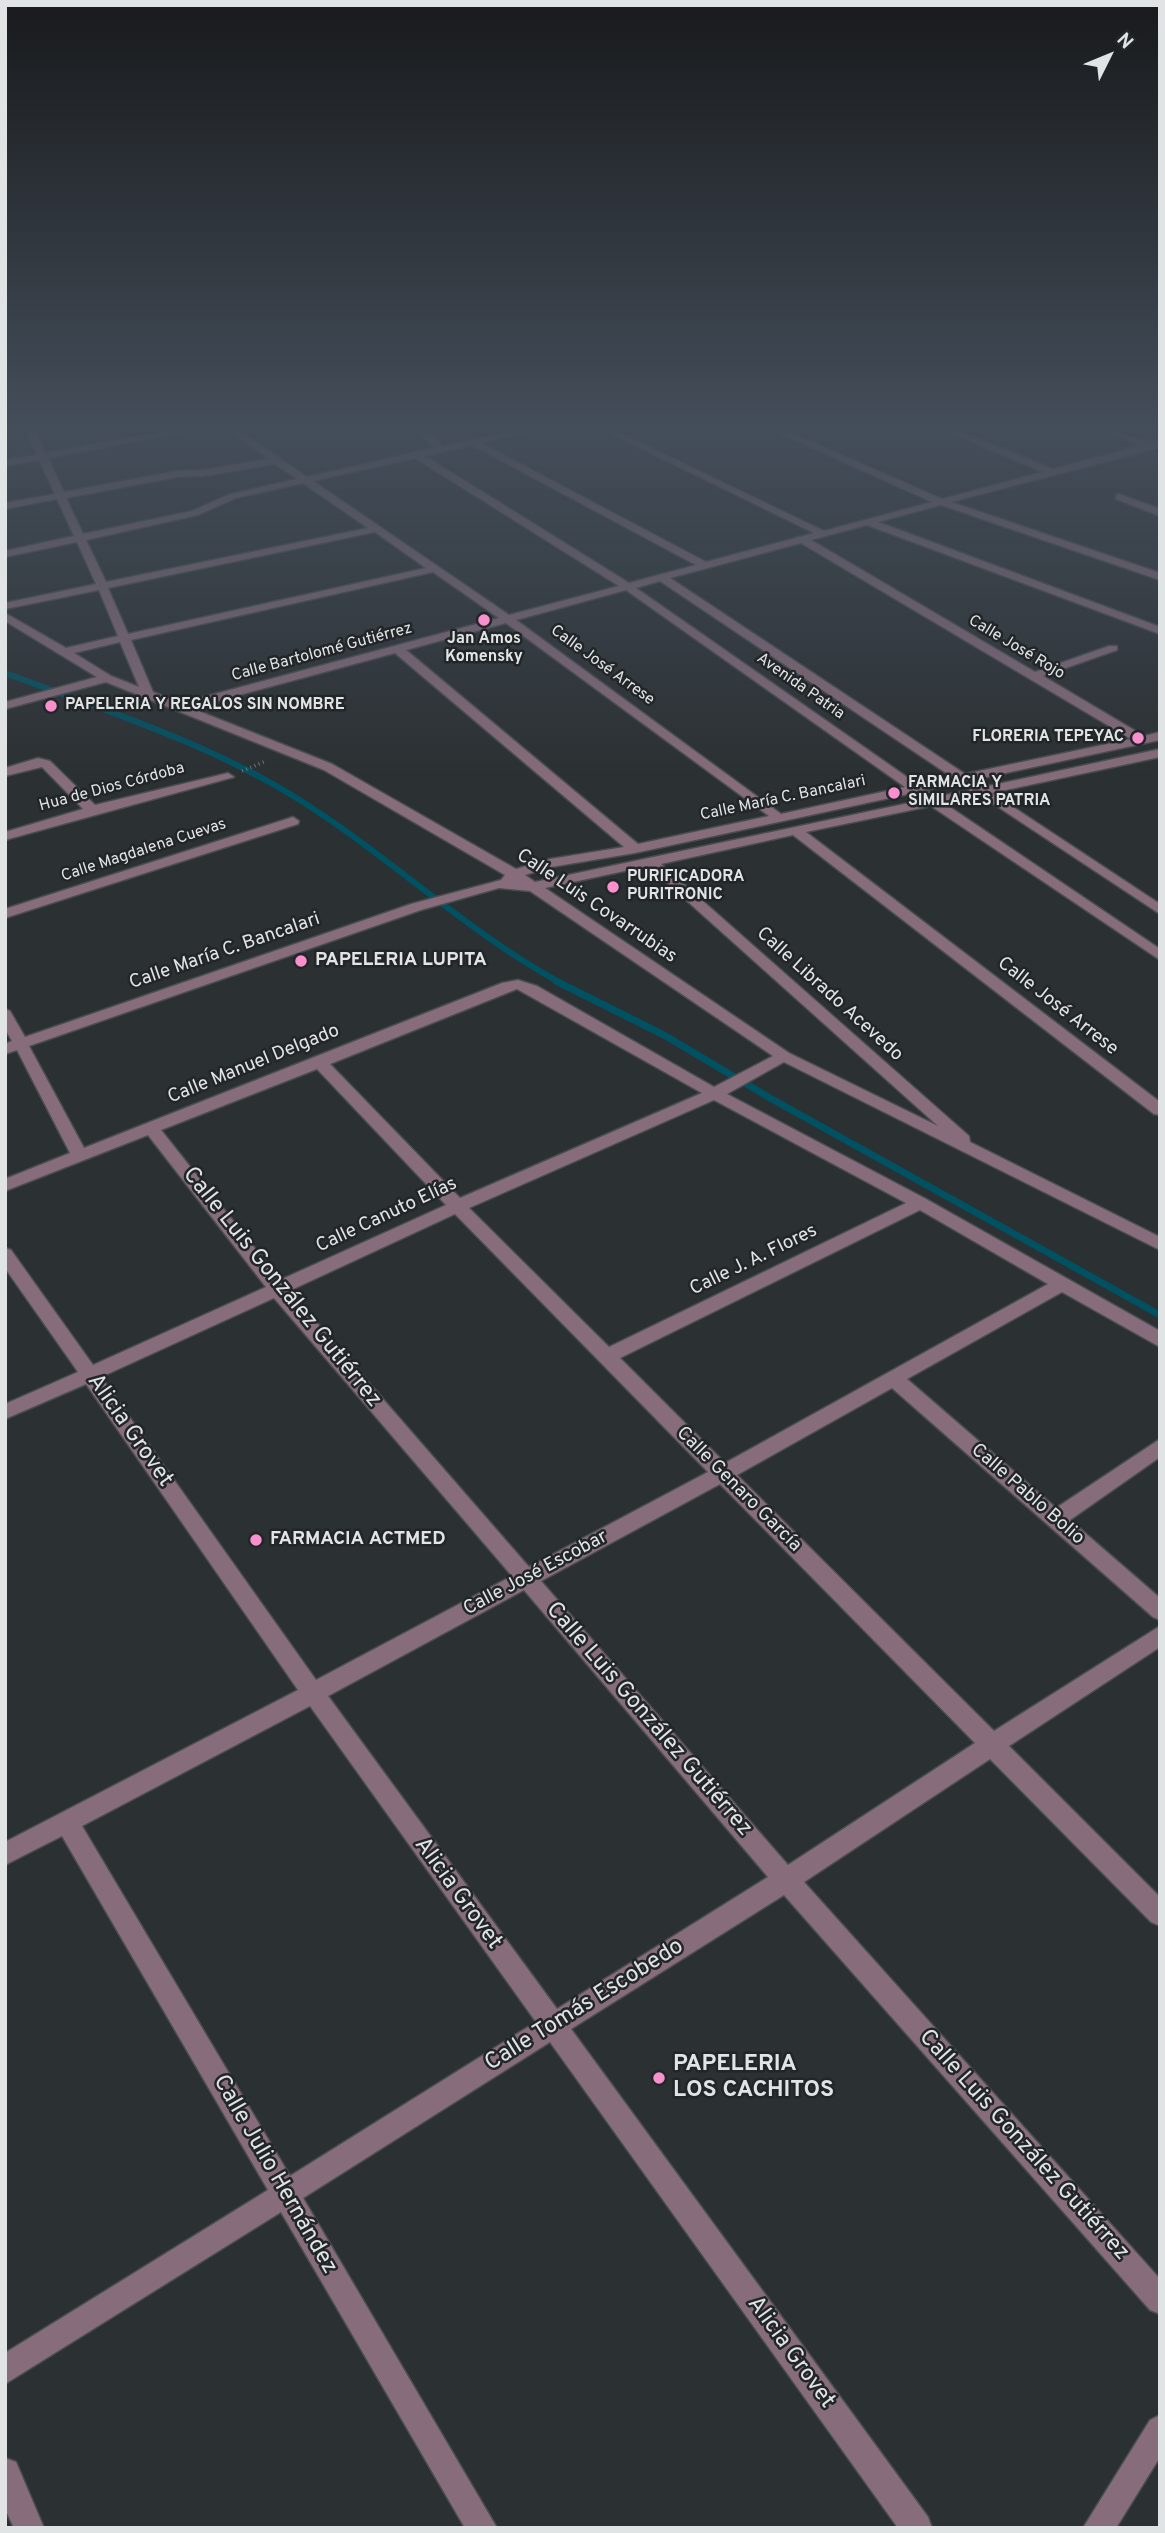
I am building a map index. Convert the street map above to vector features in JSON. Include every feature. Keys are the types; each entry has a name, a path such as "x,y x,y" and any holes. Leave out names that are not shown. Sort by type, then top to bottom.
{"street":[{"path":"5,554 43,546"},
{"path":"83,546 102,585 148,695"},
{"path":"5,606 292,546"},
{"name":"Calle José Arrese","path":"401,546 508,619 779,818"},
{"name":"Avenida Patria","path":"563,546 628,587 934,802 1160,956"},
{"path":"668,546 705,566"},
{"name":"Calle Bartolomé Gutiérrez","path":"181,707 779,546"},
{"name":"Calle José Rojo","path":"813,546 1142,740"},
{"path":"934,546 1160,631"},
{"path":"1070,546 1160,577"},
{"path":"62,652 434,569"},
{"name":"Avenida Patria","path":"661,578 1160,910"},
{"name":"Calle Luis Covarrubias","path":"5,616 107,678 328,767 514,874 784,1056 1160,1244"},
{"path":"1033,676 1113,648"},
{"path":"398,649 635,849"},
{"path":"5,706 107,678"},
{"name":"Calle María C. Bancalari","path":"5,1049 416,907 492,886 514,874 1160,736"},
{"name":"Calle María C. Bancalari","path":"492,886 532,887 1160,753"},
{"path":"5,772 42,762 92,810"},
{"name":"Hua de Dios Córdoba","path":"5,836 92,810 228,777"},
{"name":"Calle Magdalena Cuevas","path":"5,914 293,821"},
{"name":"Calle José Arrese","path":"797,832 1160,1111"},
{"name":"Calle Librado Acevedo","path":"652,863 981,1156"},
{"name":"Calle Manuel Delgado","path":"5,1185 507,986 518,984 532,989 717,1091"},
{"path":"5,1014 80,1156"},
{"name":"Calle Canuto Elías","path":"5,1412 717,1091 784,1056"},
{"name":"Calle Genaro García","path":"320,1062 457,1206 1160,1914"},
{"path":"717,1091 1160,1340"},
{"name":"Calle Luis González Gutiérrez","path":"151,1128 278,1290 786,1881 1160,2300"},
{"name":"Calle J. A. Flores","path":"606,1357 920,1203"},
{"path":"1141,1235 1160,1226"},
{"name":"Alicia Grovet","path":"5,1254 313,1693 918,2528"},
{"name":"Calle José Escobar","path":"5,1854 722,1474 1062,1284"},
{"name":"Calle Pablo Bolio","path":"895,1379 1160,1611"},
{"path":"1055,1520 1160,1447"},
{"name":"Calle Tomás Escobedo","path":"5,2370 786,1881 1160,1635"},
{"name":"Calle Julio Hernández","path":"66,1821 482,2528"},
{"path":"1098,2528 1160,2430"},
{"path":"5,2473 29,2528"}],"path":[{"path":"242,771 263,762"}],"waterway":[{"path":"5,673 192,744 264,779 331,821 492,940 559,982"},
{"path":"556,981 664,1035 770,1098 1160,1315"}],"place":[{"name":"Jan Amos Komensky","path":"484,620"},
{"name":"PAPELERIA Y REGALOS SIN NOMBRE","path":"51,706"},
{"name":"FLORERIA TEPEYAC","path":"1138,738"},
{"name":"FARMACIA Y SIMILARES PATRIA","path":"894,793"},
{"name":"PURIFICADORA PURITRONIC","path":"613,887"},
{"name":"PAPELERIA LUPITA","path":"301,961"},
{"name":"FARMACIA ACTMED","path":"256,1540"},
{"name":"PAPELERIA LOS CACHITOS","path":"659,2078"}]}
